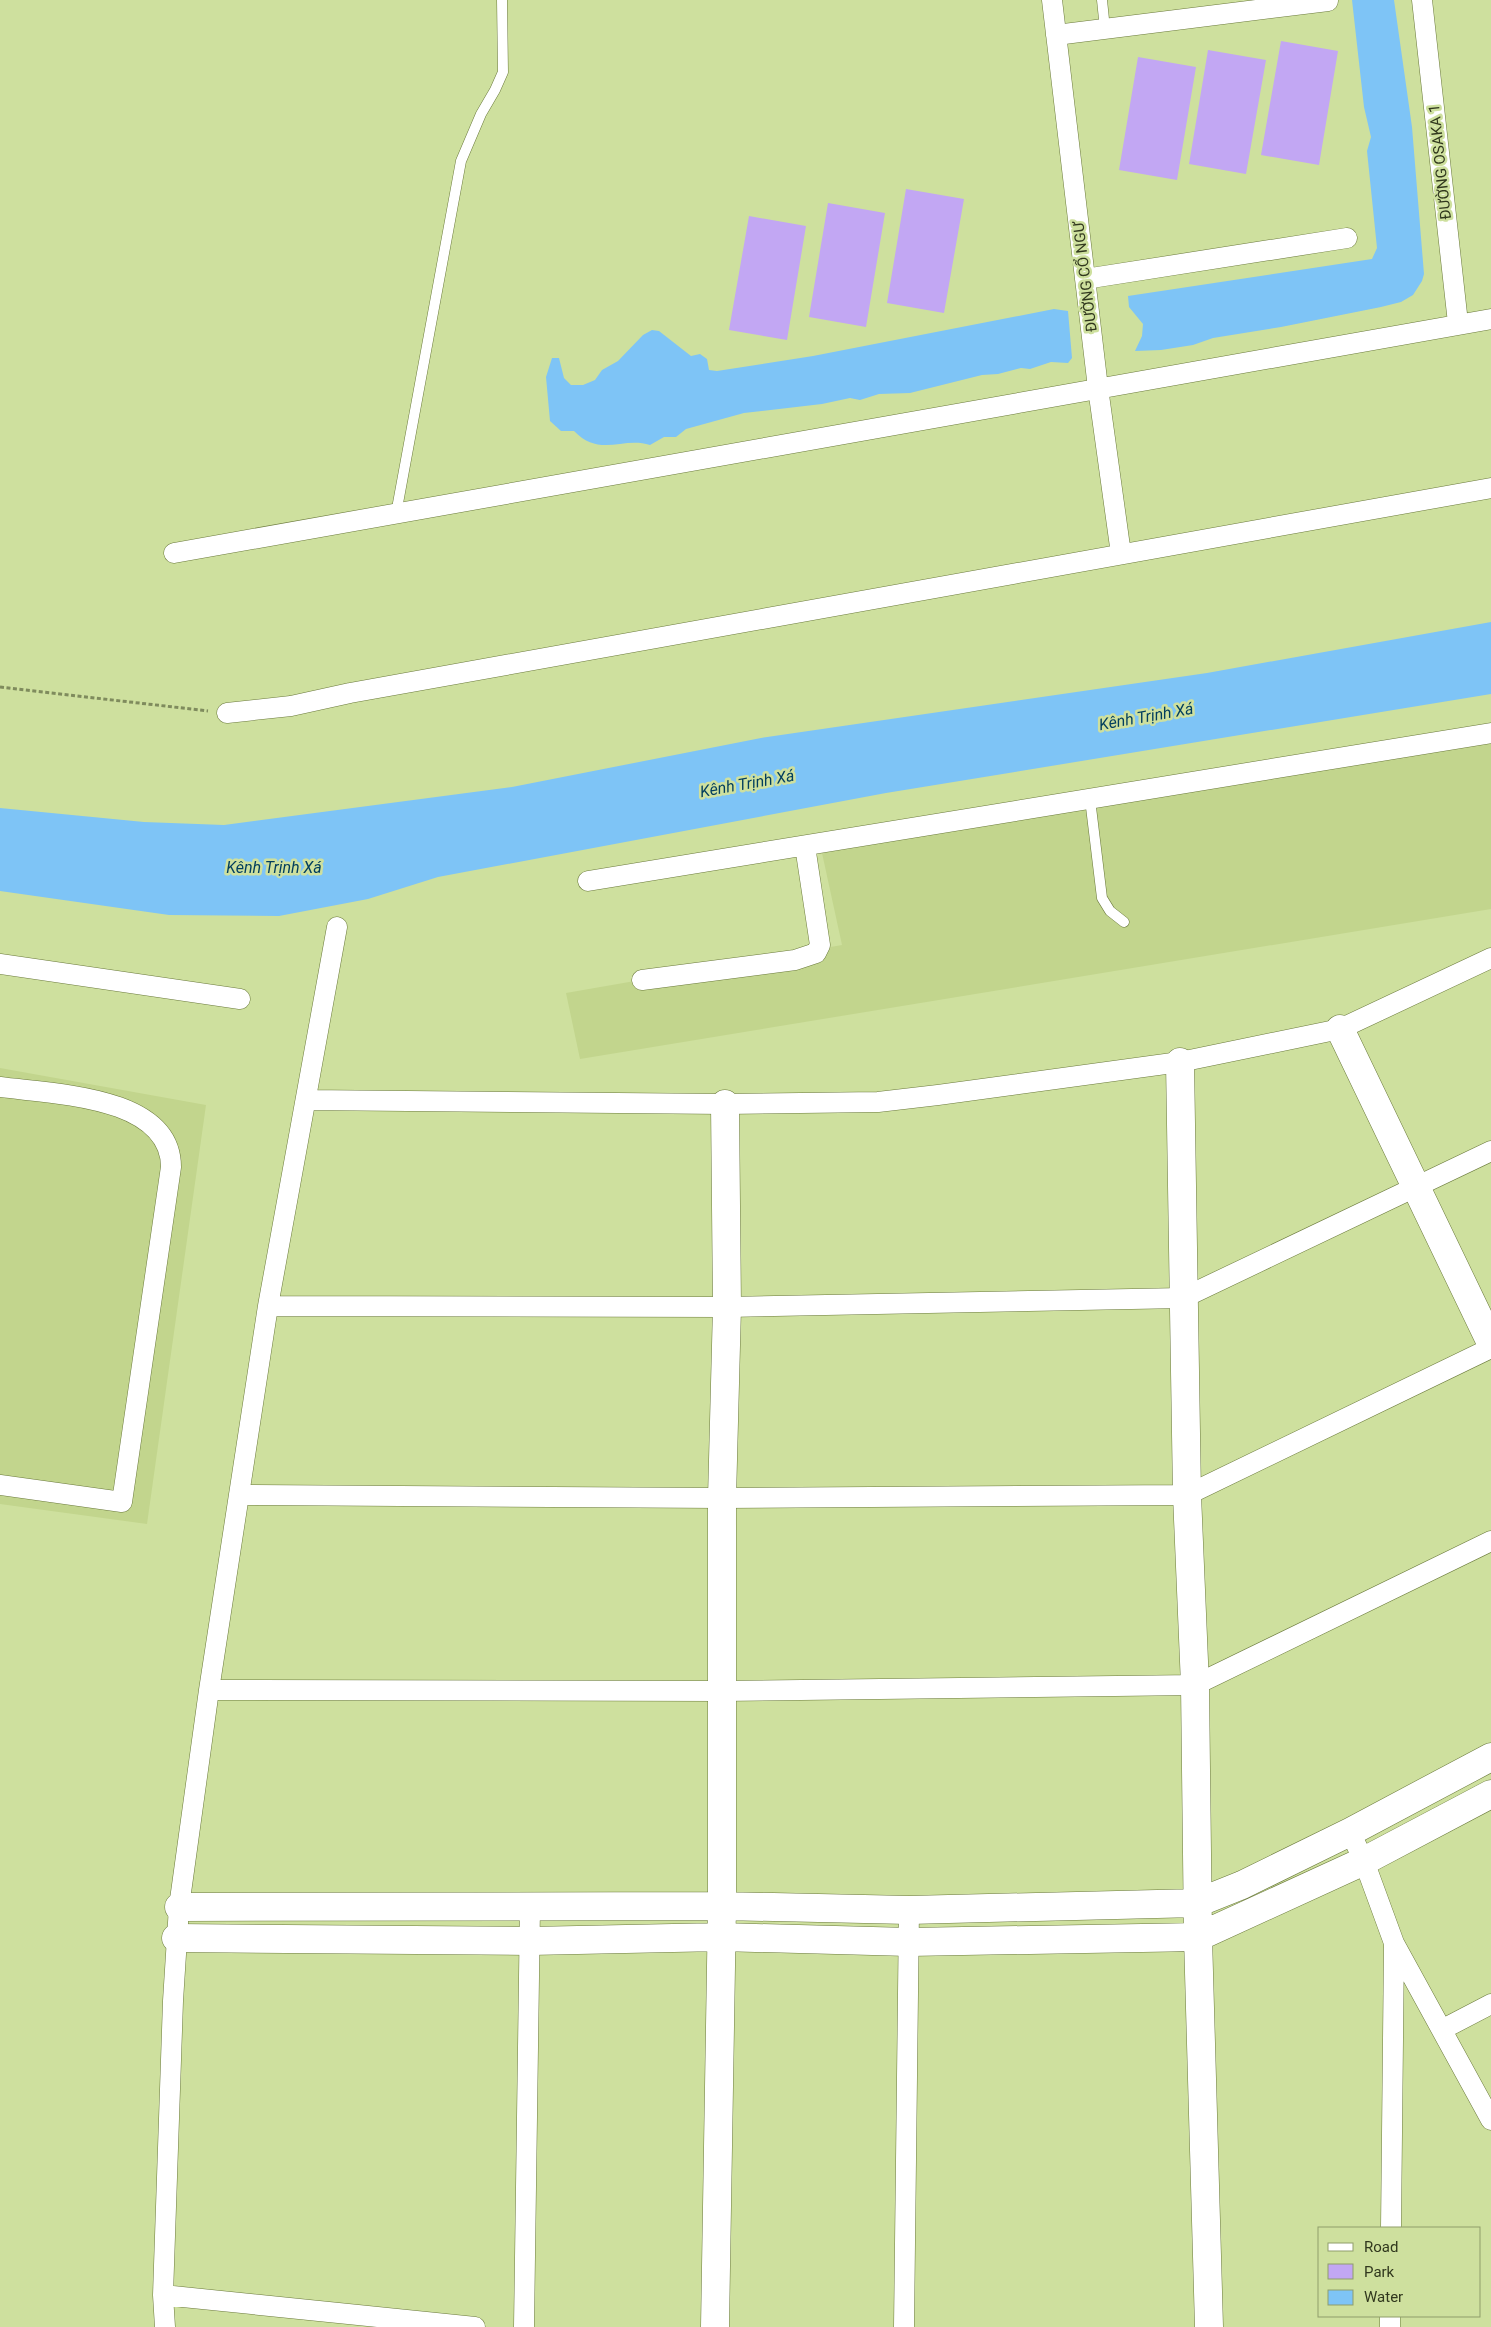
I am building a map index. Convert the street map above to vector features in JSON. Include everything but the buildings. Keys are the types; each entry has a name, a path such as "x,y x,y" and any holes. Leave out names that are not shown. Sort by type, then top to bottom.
{"street":[{"name":"ĐƯỜNG CỔ NGƯ","path":"1052,0 1098,388 1121,554"},
{"name":"ĐƯỜNG OSAKA 1","path":"1422,0 1458,323"},
{"path":"1056,35 1328,1"},
{"path":"1085,279 1348,238"},
{"path":"174,553 1458,323 1491,319"},
{"path":"227,713 291,706 350,693 1491,488"},
{"path":"588,881 1491,732"},
{"path":"642,980 795,960 816,953 820,945 805,846"},
{"path":"165,2327 163,2296 176,1938 179,1907 208,1690 268,1306 337,927"},
{"path":"306,1100 725,1104 878,1102 1180,1062 1340,1029 1491,958"},
{"path":"0,964 240,999"},
{"path":"1340,1029 1491,1343"},
{"path":"1180,1062 1187,1496 1195,1685 1197,1903 1209,2327"},
{"path":"0,1087 71,1096 116,1106 158,1130 167,1144 171,1160 122,1502 0,1485"},
{"path":"715,2327 722,1906 722,1498 727,1307 725,1104"},
{"path":"268,1306 727,1307 1183,1298 1491,1152"},
{"path":"239,1495 722,1498 1187,1496 1491,1348"},
{"path":"208,1690 722,1691 1195,1685 1491,1541"},
{"path":"179,1907 722,1906 909,1910 1197,1903 1242,1885 1350,1832 1491,1757"},
{"path":"176,1938 530,1940 720,1938 910,1942 1198,1937 1364,1861 1491,1794"},
{"path":"1350,1832 1364,1861 1394,1943 1443,2029 1491,2120"},
{"path":"524,2327 530,1907"},
{"path":"904,2327 909,1910"},
{"path":"1391,2227 1394,1943"},
{"path":"1443,2029 1491,2004"},
{"path":"163,2296 354,2321 475,2327"}],"lane":[{"path":"396,514 461,161 481,114 503,72 502,0"},
{"path":"1102,0 1105,29"},
{"path":"1090,799 1102,898 1110,911 1124,922"}],"path":[{"path":"0,687 227,713"}],"shaded area":[{"path":"1491,741 1491,909 580,1059 566,993 842,945 822,853"},
{"path":"0,1068 206,1105 147,1524 0,1504"}],"green space":[{"path":"1281,41 1338,51 1319,165 1261,155"},
{"path":"1208,50 1266,60 1246,174 1189,164"},
{"path":"1138,57 1196,67 1177,180 1119,170"},
{"path":"906,189 964,199 944,313 887,303"},
{"path":"828,203 885,213 866,327 809,317"},
{"path":"749,216 806,226 787,340 729,330"}],"water":[{"path":"1352,0 1394,0 1412,127 1424,274 1422,281 1413,295 1401,302 1381,307 1281,327 1213,338 1193,345 1161,350 1135,351 1142,336 1143,324 1129,307 1128,296 1372,259 1377,248 1367,151 1371,137 1364,107"},
{"path":"1054,309 1068,311 1072,358 1068,363 1051,362 1030,369 1021,368 998,374 982,375 910,393 879,394 860,400 850,398 822,404 744,413 686,429 676,437 664,437 650,445 630,443 602,445 593,443 574,431 561,431 550,421 546,377 552,358 559,358 564,378 571,385 583,385 595,380 602,370 618,361 643,335 652,330 659,331 691,356 700,354 707,359 709,370 717,371 813,356"},
{"name":"Kênh Trịnh Xá","path":"1491,622 1491,694 886,793 438,877 368,899 279,916 169,915 0,891 0,808 144,822 224,825 512,787 761,738 1207,673"}]}
